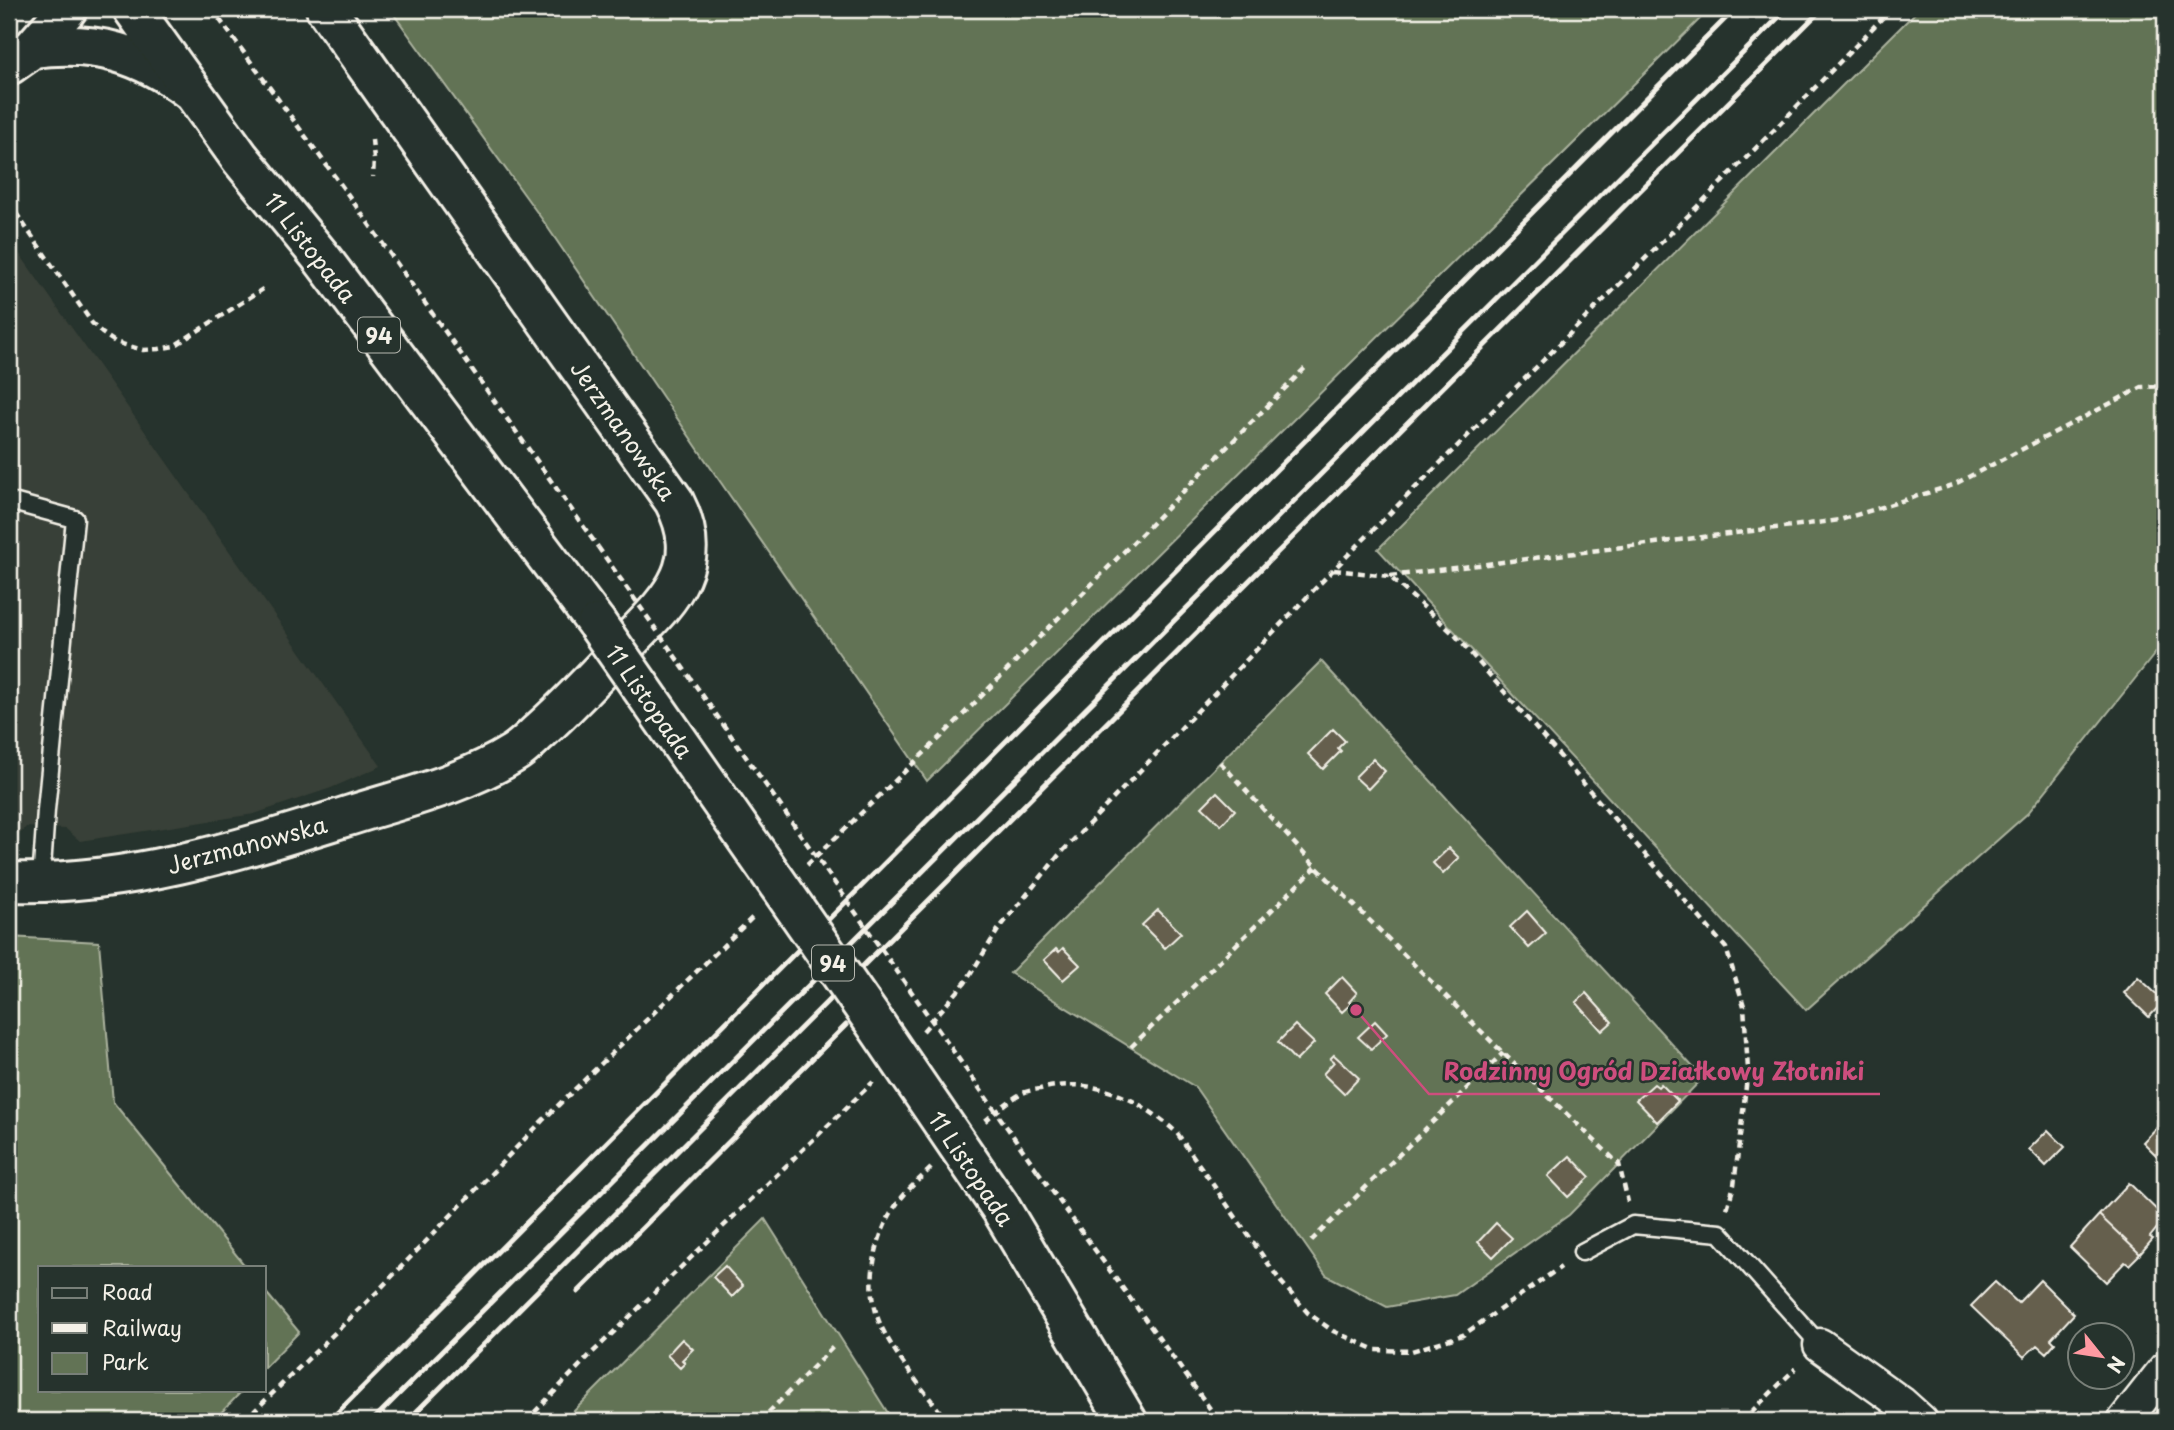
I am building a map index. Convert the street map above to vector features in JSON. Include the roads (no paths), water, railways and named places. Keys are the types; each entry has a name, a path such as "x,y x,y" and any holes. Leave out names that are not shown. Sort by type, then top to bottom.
{"main road":[{"path":"21,56 67,9"},
{"name":"11 Listopada","path":"133,9 240,158 320,256 564,580 843,977 1000,1207 1127,1421"},
{"name":"Jerzmanowska","path":"25,883 132,874 221,855 396,802 481,772 517,751 565,708 662,606 680,580 685,565 687,533 674,500 326,9"},
{"path":"21,56 72,45 119,52 145,61 192,92"}],"street":[{"path":"1820,1345 1901,1402 1921,1421"},
{"path":"2124,1421 2165,1369"}],"lane":[{"path":"9,501 75,519 46,810 25,883"},
{"path":"1582,1252 1633,1225 1720,1233 1820,1345"}],"railway":[{"path":"329,1421 1735,9"},
{"path":"372,1421 1787,9"},
{"path":"407,1421 1822,9"},
{"path":"578,1292 846,1025"}],"place":[{"name":"Rodzinny Ogród Działkowy Złotniki","path":"1356,1010"}]}
